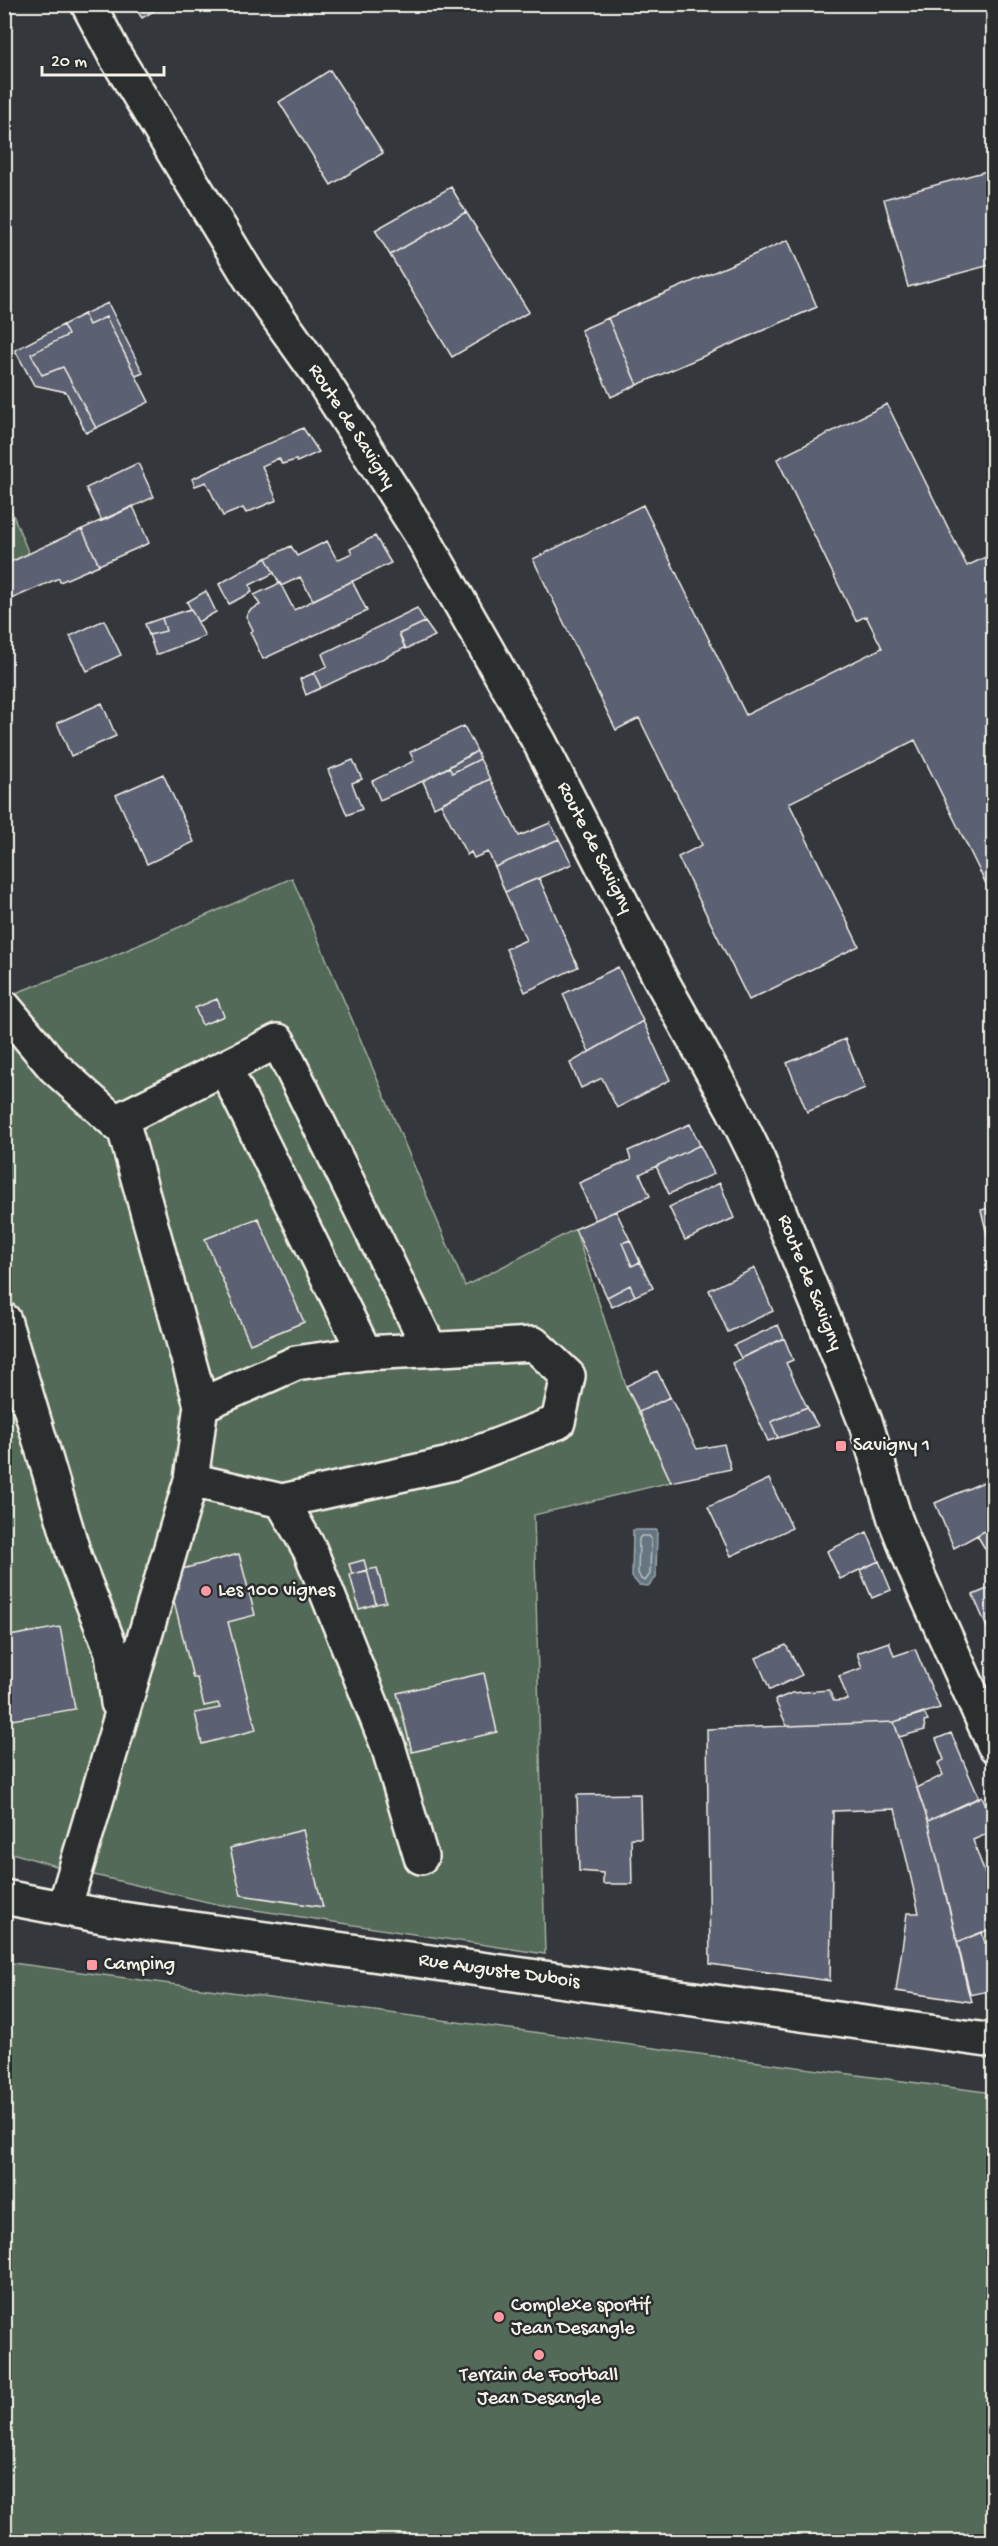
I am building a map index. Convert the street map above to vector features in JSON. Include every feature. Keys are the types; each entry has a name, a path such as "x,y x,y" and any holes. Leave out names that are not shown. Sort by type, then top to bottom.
{"main road":[{"name":"Route de Savigny","path":"88,4 122,66 250,278 317,372 422,536 540,743 660,978 734,1109 758,1160 865,1421 895,1519 908,1551 993,1745"},
{"path":"4,1007 54,1067 125,1131 201,1405 191,1480 119,1716"},
{"path":"115,1122 278,1041 430,1349"},
{"path":"225,1068 365,1353"},
{"path":"8,1339 75,1558 111,1652 119,1716 118,1729 64,1909"},
{"path":"191,1480 282,1501 449,1464 558,1422 568,1376 534,1344 365,1353 296,1363 201,1405"},
{"path":"282,1501 310,1550 388,1746 421,1857"},
{"name":"Rue Auguste Dubois","path":"4,1896 64,1909 993,2041"}],"green space":[{"path":"4,493 29,554 4,565"},
{"path":"292,878 465,1286 575,1229 626,1386 671,1482 534,1515 545,1954 216,1904 56,1866 5,1851 4,984 10,995 104,960"},
{"name":"Complexe sportif Jean Desangle","path":"5,1962 993,2093 993,2541 5,2541"}],"water":[{"path":"633,1530 657,1530 656,1578 648,1586 639,1585 632,1577"}],"building":[{"path":"136,4 161,4 162,6 142,18 134,6"},
{"path":"330,70 383,153 331,185 279,102"},
{"path":"994,169 994,264 908,287 884,199"},
{"path":"451,187 466,212 390,255 375,230"},
{"path":"466,212 529,312 452,357 390,255"},
{"path":"788,240 817,307 637,385 608,318"},
{"path":"108,303 143,373 136,376 106,317 89,325 84,314"},
{"path":"84,314 89,325 106,317 149,402 96,428 63,367 42,375 31,354 68,335 63,325"},
{"path":"608,318 637,385 611,397 581,330"},
{"path":"63,325 68,335 31,354 42,375 63,367 96,428 86,433 66,392 34,385 15,350"},
{"path":"887,404 967,566 994,553 994,900 915,740 789,803 859,946 749,1000 678,857 702,845 639,718 616,730 533,559 643,505 746,715 882,648 866,616 856,621 777,459"},
{"path":"303,428 319,452 297,462 296,460 282,464 279,458 262,466 277,500 246,513 243,508 223,516 206,482 195,486 192,479"},
{"path":"138,463 154,497 102,521 86,488"},
{"path":"133,506 149,543 99,565 82,529"},
{"path":"82,529 99,565 60,582 59,578 9,600 4,589 4,565"},
{"path":"375,536 391,563 313,600 300,577 281,586 266,558 291,546 297,556 327,541 337,560 352,553 350,549"},
{"path":"266,558 274,573 250,585 252,592 229,604 219,584"},
{"path":"352,581 367,611 263,659 250,632 253,630 246,616 250,610 260,605 254,595 280,583 294,610"},
{"path":"206,591 216,612 198,622 187,602"},
{"path":"417,608 425,622 399,634 405,648 321,688 314,673 327,666 322,654"},
{"path":"191,609 205,636 156,655 149,635 166,631 162,618"},
{"path":"162,618 166,631 149,635 145,624"},
{"path":"104,620 121,655 87,671 70,636"},
{"path":"425,622 435,636 406,649 399,634"},
{"path":"314,673 321,688 306,695 300,679"},
{"path":"102,703 116,736 71,756 57,723"},
{"path":"464,726 477,751 423,781 380,800 372,781 414,761 410,752"},
{"path":"477,751 480,759 452,773 449,767"},
{"path":"480,759 490,779 434,807 423,781 449,767 452,773"},
{"path":"353,760 362,779 352,783 362,809 347,815 328,770"},
{"path":"163,774 194,842 147,864 116,795"},
{"path":"490,779 519,836 550,823 559,839 495,867 488,852 474,858 471,852 467,855 441,804"},
{"path":"559,839 572,864 505,892 495,867"},
{"path":"539,878 578,967 525,992 506,949 526,940 505,892"},
{"path":"618,967 643,1021 589,1052 563,994"},
{"path":"217,999 224,1016 202,1025 195,1008"},
{"path":"643,1021 670,1080 617,1108 602,1078 581,1088 570,1063"},
{"path":"845,1039 865,1088 807,1112 787,1063"},
{"path":"690,1124 700,1145 640,1174 650,1196 595,1220 579,1183 631,1160 628,1151"},
{"path":"700,1145 714,1174 669,1194 656,1166"},
{"path":"720,1183 734,1218 685,1240 669,1207"},
{"path":"994,1207 994,1286 987,1261 993,1259 981,1210"},
{"path":"616,1211 630,1240 622,1243 632,1266 640,1262 653,1288 635,1296 630,1285 607,1297 575,1229"},
{"path":"258,1218 304,1322 250,1344 205,1239"},
{"path":"630,1240 640,1262 632,1266 622,1243"},
{"path":"755,1268 773,1311 728,1332 709,1290"},
{"path":"630,1285 635,1296 612,1307 607,1297"},
{"path":"778,1325 784,1338 741,1358 734,1345"},
{"path":"784,1338 793,1360 786,1363 807,1407 771,1422 778,1438 768,1441 732,1363"},
{"path":"657,1371 670,1397 639,1412 626,1386"},
{"path":"670,1397 697,1449 724,1444 731,1469 671,1482 639,1412"},
{"path":"807,1407 818,1426 778,1438 771,1422"},
{"path":"769,1479 792,1528 731,1556 708,1507"},
{"path":"986,1481 994,1503 994,1526 954,1548 935,1503"},
{"path":"994,1526 994,1564 977,1535"},
{"path":"867,1532 879,1561 840,1579 827,1551"},
{"path":"239,1554 255,1615 228,1622 256,1730 202,1744 195,1713 220,1708 218,1703 204,1706 197,1678 193,1678 167,1573"},
{"path":"364,1560 367,1571 352,1574 349,1564"},
{"path":"879,1561 891,1590 872,1598 860,1570"},
{"path":"377,1568 386,1602 376,1604 367,1570"},
{"path":"367,1570 376,1604 359,1609 350,1575"},
{"path":"994,1586 994,1627 988,1630 973,1595"},
{"path":"60,1627 75,1709 12,1720 4,1685 4,1637"},
{"path":"889,1642 894,1656 915,1649 940,1708 894,1722 787,1726 775,1700 792,1693 829,1690 834,1701 848,1700 839,1676 862,1668 857,1653"},
{"path":"786,1645 802,1675 770,1690 756,1658"},
{"path":"484,1673 497,1732 412,1752 397,1693"},
{"path":"924,1712 928,1721 924,1722 925,1730 899,1737 894,1722"},
{"path":"894,1722 928,1821 972,2002 896,1991 907,1913 919,1913 895,1809 833,1811 830,1981 710,1964 707,1729"},
{"path":"951,1733 979,1798 928,1821 917,1788 943,1775 938,1763 944,1760 936,1739"},
{"path":"640,1794 641,1838 631,1838 632,1884 603,1884 603,1873 579,1871 577,1795"},
{"path":"982,1796 994,1824 994,1831 973,1840 994,1899 994,1928 957,1942 928,1821"},
{"path":"303,1830 323,1907 241,1895 230,1848"},
{"path":"982,1932 985,1943 994,1941 994,1990 969,1995 957,1942"}],"place":[{"name":"Savigny 1","path":"841,1446"},
{"name":"Les 100 vignes","path":"206,1591"},
{"name":"Camping","path":"92,1965"},
{"name":"Complexe sportif Jean Desangle","path":"499,2317"},
{"name":"Terrain de Football Jean Desangle","path":"539,2355"}]}
